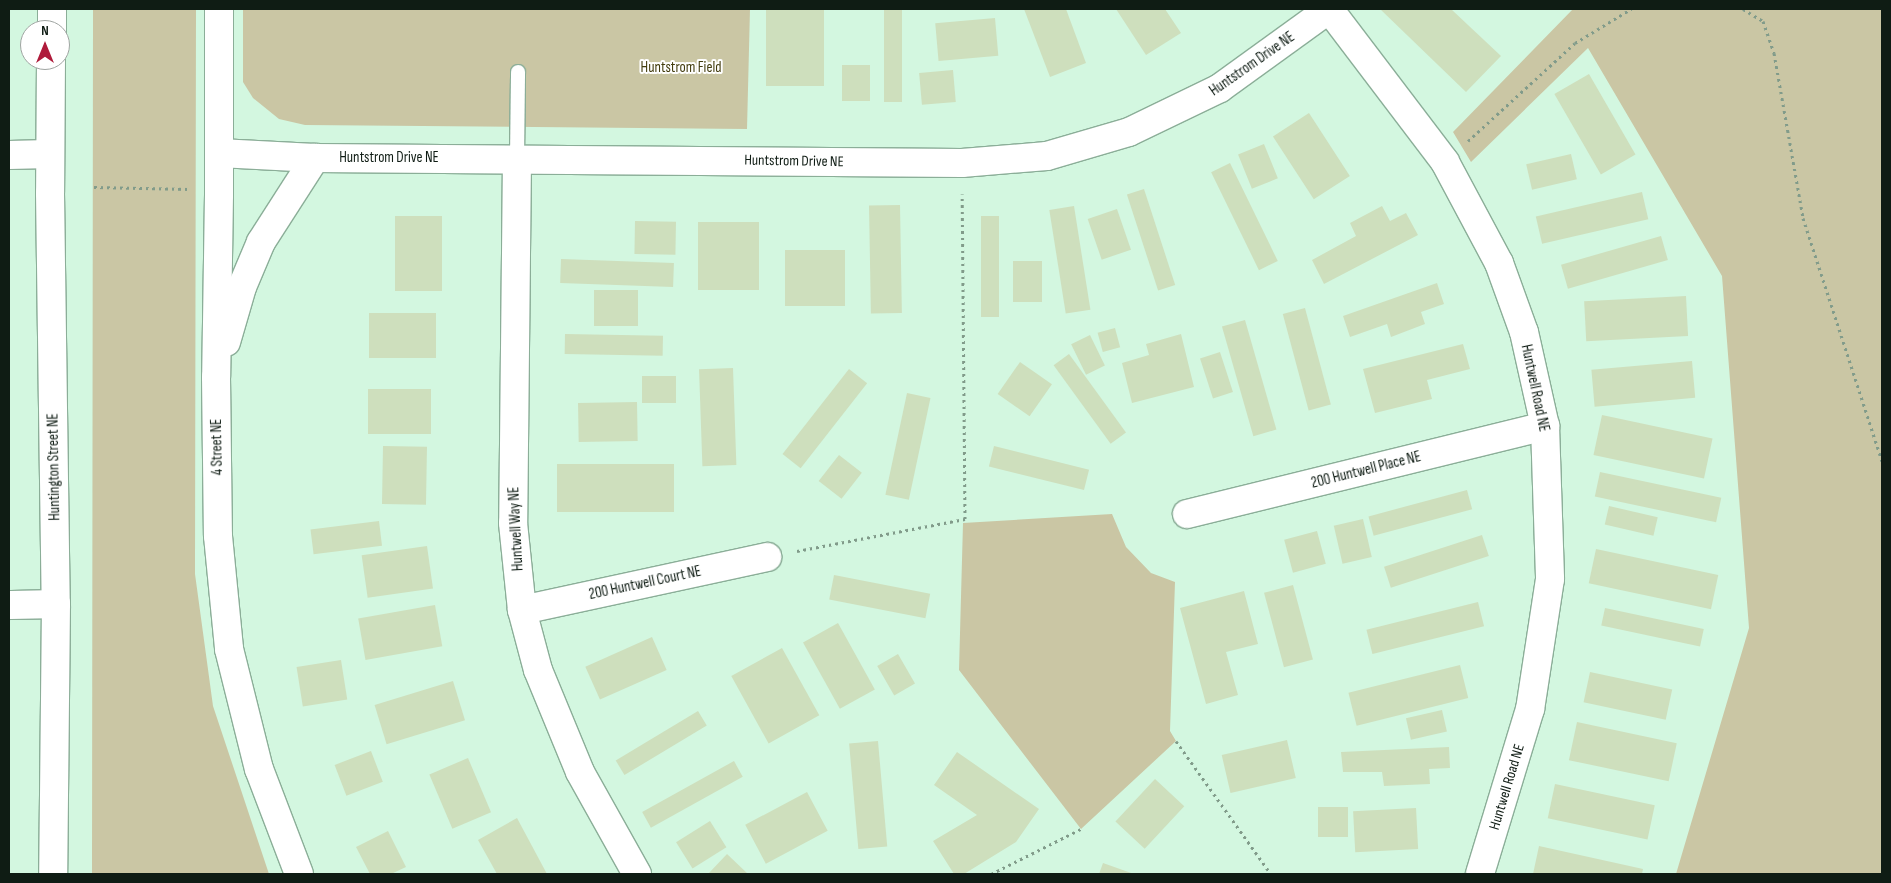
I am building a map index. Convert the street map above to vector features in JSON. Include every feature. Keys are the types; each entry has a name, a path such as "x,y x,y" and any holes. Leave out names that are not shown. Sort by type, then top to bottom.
{"street":[{"name":"4 Street NE","path":"219,9 216,377 218,536 230,649 259,769 299,874"},
{"name":"Huntstrom Drive NE","path":"219,153 315,158 517,158 962,163 1047,156 1129,132 1220,88 1329,9"},
{"name":"Huntwell Road NE","path":"1329,9 1445,162 1499,263 1524,332 1545,426 1550,579 1546,607 1530,709 1480,874"},
{"name":"Huntington Street NE","path":"51,70 49,154 56,604 53,874"},
{"path":"9,155 49,154"},
{"path":"216,377 242,287 261,242 315,158"},
{"name":"Huntwell Way NE","path":"517,158 513,523 522,610 538,670 580,772 637,874"},
{"name":"200 Huntwell Place NE","path":"1187,514 1545,426"},
{"name":"200 Huntwell Court NE","path":"522,610 767,557"},
{"path":"9,604 56,604"}],"lane":[{"path":"517,158 518,72"}],"path":[{"path":"1445,162 1575,43 1631,9"},
{"path":"1742,9 1762,21 1774,53 1803,218 1882,461"},
{"path":"767,557 965,519 962,163"},
{"path":"94,187 196,190"},
{"path":"1176,741 1271,874"},
{"path":"991,874 1081,829"}],"green space":[{"path":"93,9 196,9 195,574 213,706 269,874 92,874"},
{"name":"Huntstrom Field","path":"243,9 750,9 747,129 305,125 279,119 253,98 243,82"},
{"path":"1573,9 1882,9 1882,874 1676,874 1749,628 1722,276 1588,48 1471,162 1453,132"},
{"path":"1112,514 1126,547 1151,573 1175,582 1170,731 1176,741 1081,829 959,670 963,523"}],"building":[{"path":"766,9 824,9 824,86 766,86"},
{"path":"884,9 902,9 902,102 884,102"},
{"path":"1024,9 1066,9 1086,63 1050,77"},
{"path":"1116,9 1165,9 1181,33 1146,55"},
{"path":"1380,9 1451,9 1501,56 1466,92"},
{"path":"995,18 998,56 939,61 935,23"},
{"path":"842,65 870,65 870,101 842,101"},
{"path":"953,70 956,102 922,105 919,73"},
{"path":"1589,74 1636,155 1601,175 1554,94"},
{"path":"1309,113 1350,176 1314,199 1273,136"},
{"path":"1264,144 1278,178 1252,189 1238,154"},
{"path":"1571,154 1577,179 1532,190 1526,164"},
{"path":"1230,163 1278,261 1259,270 1211,172"},
{"path":"1144,189 1175,285 1158,291 1127,195"},
{"path":"1642,192 1648,219 1542,244 1536,217"},
{"path":"900,205 902,313 871,314 869,206"},
{"path":"1074,206 1090,310 1066,314 1049,210"},
{"path":"1382,206 1390,221 1406,213 1418,235 1324,284 1312,260 1356,236 1350,223"},
{"path":"1117,209 1131,250 1102,260 1088,219"},
{"path":"395,216 442,216 442,291 395,291"},
{"path":"981,216 999,216 999,317 981,317"},
{"path":"635,221 676,222 675,255 634,254"},
{"path":"698,222 759,222 759,290 698,290"},
{"path":"1661,236 1668,260 1568,289 1561,265"},
{"path":"785,250 845,250 845,306 785,306"},
{"path":"561,259 674,263 673,287 560,283"},
{"path":"1013,261 1042,261 1042,302 1013,302"},
{"path":"1437,283 1444,304 1421,312 1425,324 1391,337 1387,324 1350,337 1343,316"},
{"path":"594,290 638,290 638,326 594,326"},
{"path":"1686,296 1688,336 1586,341 1584,301"},
{"path":"1305,308 1331,405 1309,411 1283,314"},
{"path":"369,313 436,313 436,358 369,358"},
{"path":"1245,320 1276,430 1253,436 1222,327"},
{"path":"1115,328 1120,347 1103,352 1098,333"},
{"path":"565,334 663,336 663,356 565,354"},
{"path":"1181,334 1194,387 1132,403 1122,363 1149,355 1146,344"},
{"path":"1090,335 1105,366 1086,375 1071,344"},
{"path":"1463,344 1470,369 1427,380 1432,399 1375,413 1363,369"},
{"path":"1220,352 1233,392 1213,398 1200,358"},
{"path":"1069,354 1126,432 1111,444 1054,365"},
{"path":"1692,361 1695,398 1595,407 1591,370"},
{"path":"1020,362 1052,384 1030,416 998,394"},
{"path":"733,368 736,465 702,466 699,369"},
{"path":"849,369 867,383 801,468 783,454"},
{"path":"642,376 676,376 676,403 642,403"},
{"path":"368,389 431,389 431,434 368,434"},
{"path":"907,393 930,398 909,500 885,495"},
{"path":"637,402 638,441 579,442 578,403"},
{"path":"1602,415 1713,438 1704,479 1593,455"},
{"path":"383,446 427,447 426,505 382,504"},
{"path":"994,446 1089,470 1084,490 989,466"},
{"path":"839,455 862,473 842,499 819,481"},
{"path":"557,464 674,464 674,512 557,512"},
{"path":"1600,472 1721,498 1716,522 1595,496"},
{"path":"1467,490 1472,509 1374,536 1368,516"},
{"path":"1609,506 1658,517 1653,536 1605,525"},
{"path":"1363,519 1372,557 1343,564 1334,526"},
{"path":"379,521 382,546 314,554 311,529"},
{"path":"1317,531 1326,564 1293,573 1284,540"},
{"path":"1482,535 1489,556 1391,588 1384,567"},
{"path":"427,546 433,589 368,598 362,555"},
{"path":"1596,549 1718,575 1711,609 1589,583"},
{"path":"834,575 930,594 925,618 829,600"},
{"path":"1293,585 1313,659 1284,667 1264,593"},
{"path":"1244,591 1258,644 1226,652 1238,695 1206,704 1180,608"},
{"path":"1478,602 1484,626 1372,654 1366,630"},
{"path":"435,605 442,646 365,660 358,619"},
{"path":"1605,608 1704,629 1700,647 1601,626"},
{"path":"838,623 875,689 840,709 803,642"},
{"path":"652,637 667,670 600,700 585,667"},
{"path":"782,648 819,715 769,743 731,676"},
{"path":"898,654 915,683 894,695 877,666"},
{"path":"341,660 347,700 303,707 297,667"},
{"path":"1460,665 1468,698 1357,726 1348,693"},
{"path":"1590,672 1672,689 1666,720 1584,702"},
{"path":"453,681 465,720 387,744 375,705"},
{"path":"1442,710 1447,731 1411,740 1406,718"},
{"path":"698,711 707,726 624,775 616,760"},
{"path":"1577,722 1677,743 1669,781 1569,760"},
{"path":"1287,740 1296,778 1230,793 1222,755"},
{"path":"878,741 887,847 858,849 849,744"},
{"path":"1449,747 1450,768 1429,769 1430,784 1384,786 1382,772 1343,772 1341,752"},
{"path":"371,751 383,782 346,796 335,765"},
{"path":"957,752 1039,809 1016,842 964,874 954,874 933,841 977,815 934,785"},
{"path":"468,758 491,812 452,829 429,774"},
{"path":"734,761 743,777 651,828 642,812"},
{"path":"1155,779 1184,806 1145,849 1115,821"},
{"path":"1555,784 1655,805 1647,839 1548,818"},
{"path":"807,792 828,831 766,864 745,825"},
{"path":"1318,807 1348,807 1348,837 1318,837"},
{"path":"1416,808 1418,849 1355,852 1353,811"},
{"path":"517,818 547,874 497,874 478,840"},
{"path":"710,821 726,847 693,868 676,842"},
{"path":"388,831 406,867 391,874 370,874 356,847"},
{"path":"1539,846 1643,869 1642,874 1533,874"},
{"path":"727,854 748,874 708,874"},
{"path":"1103,863 1134,874 1099,874"}]}
